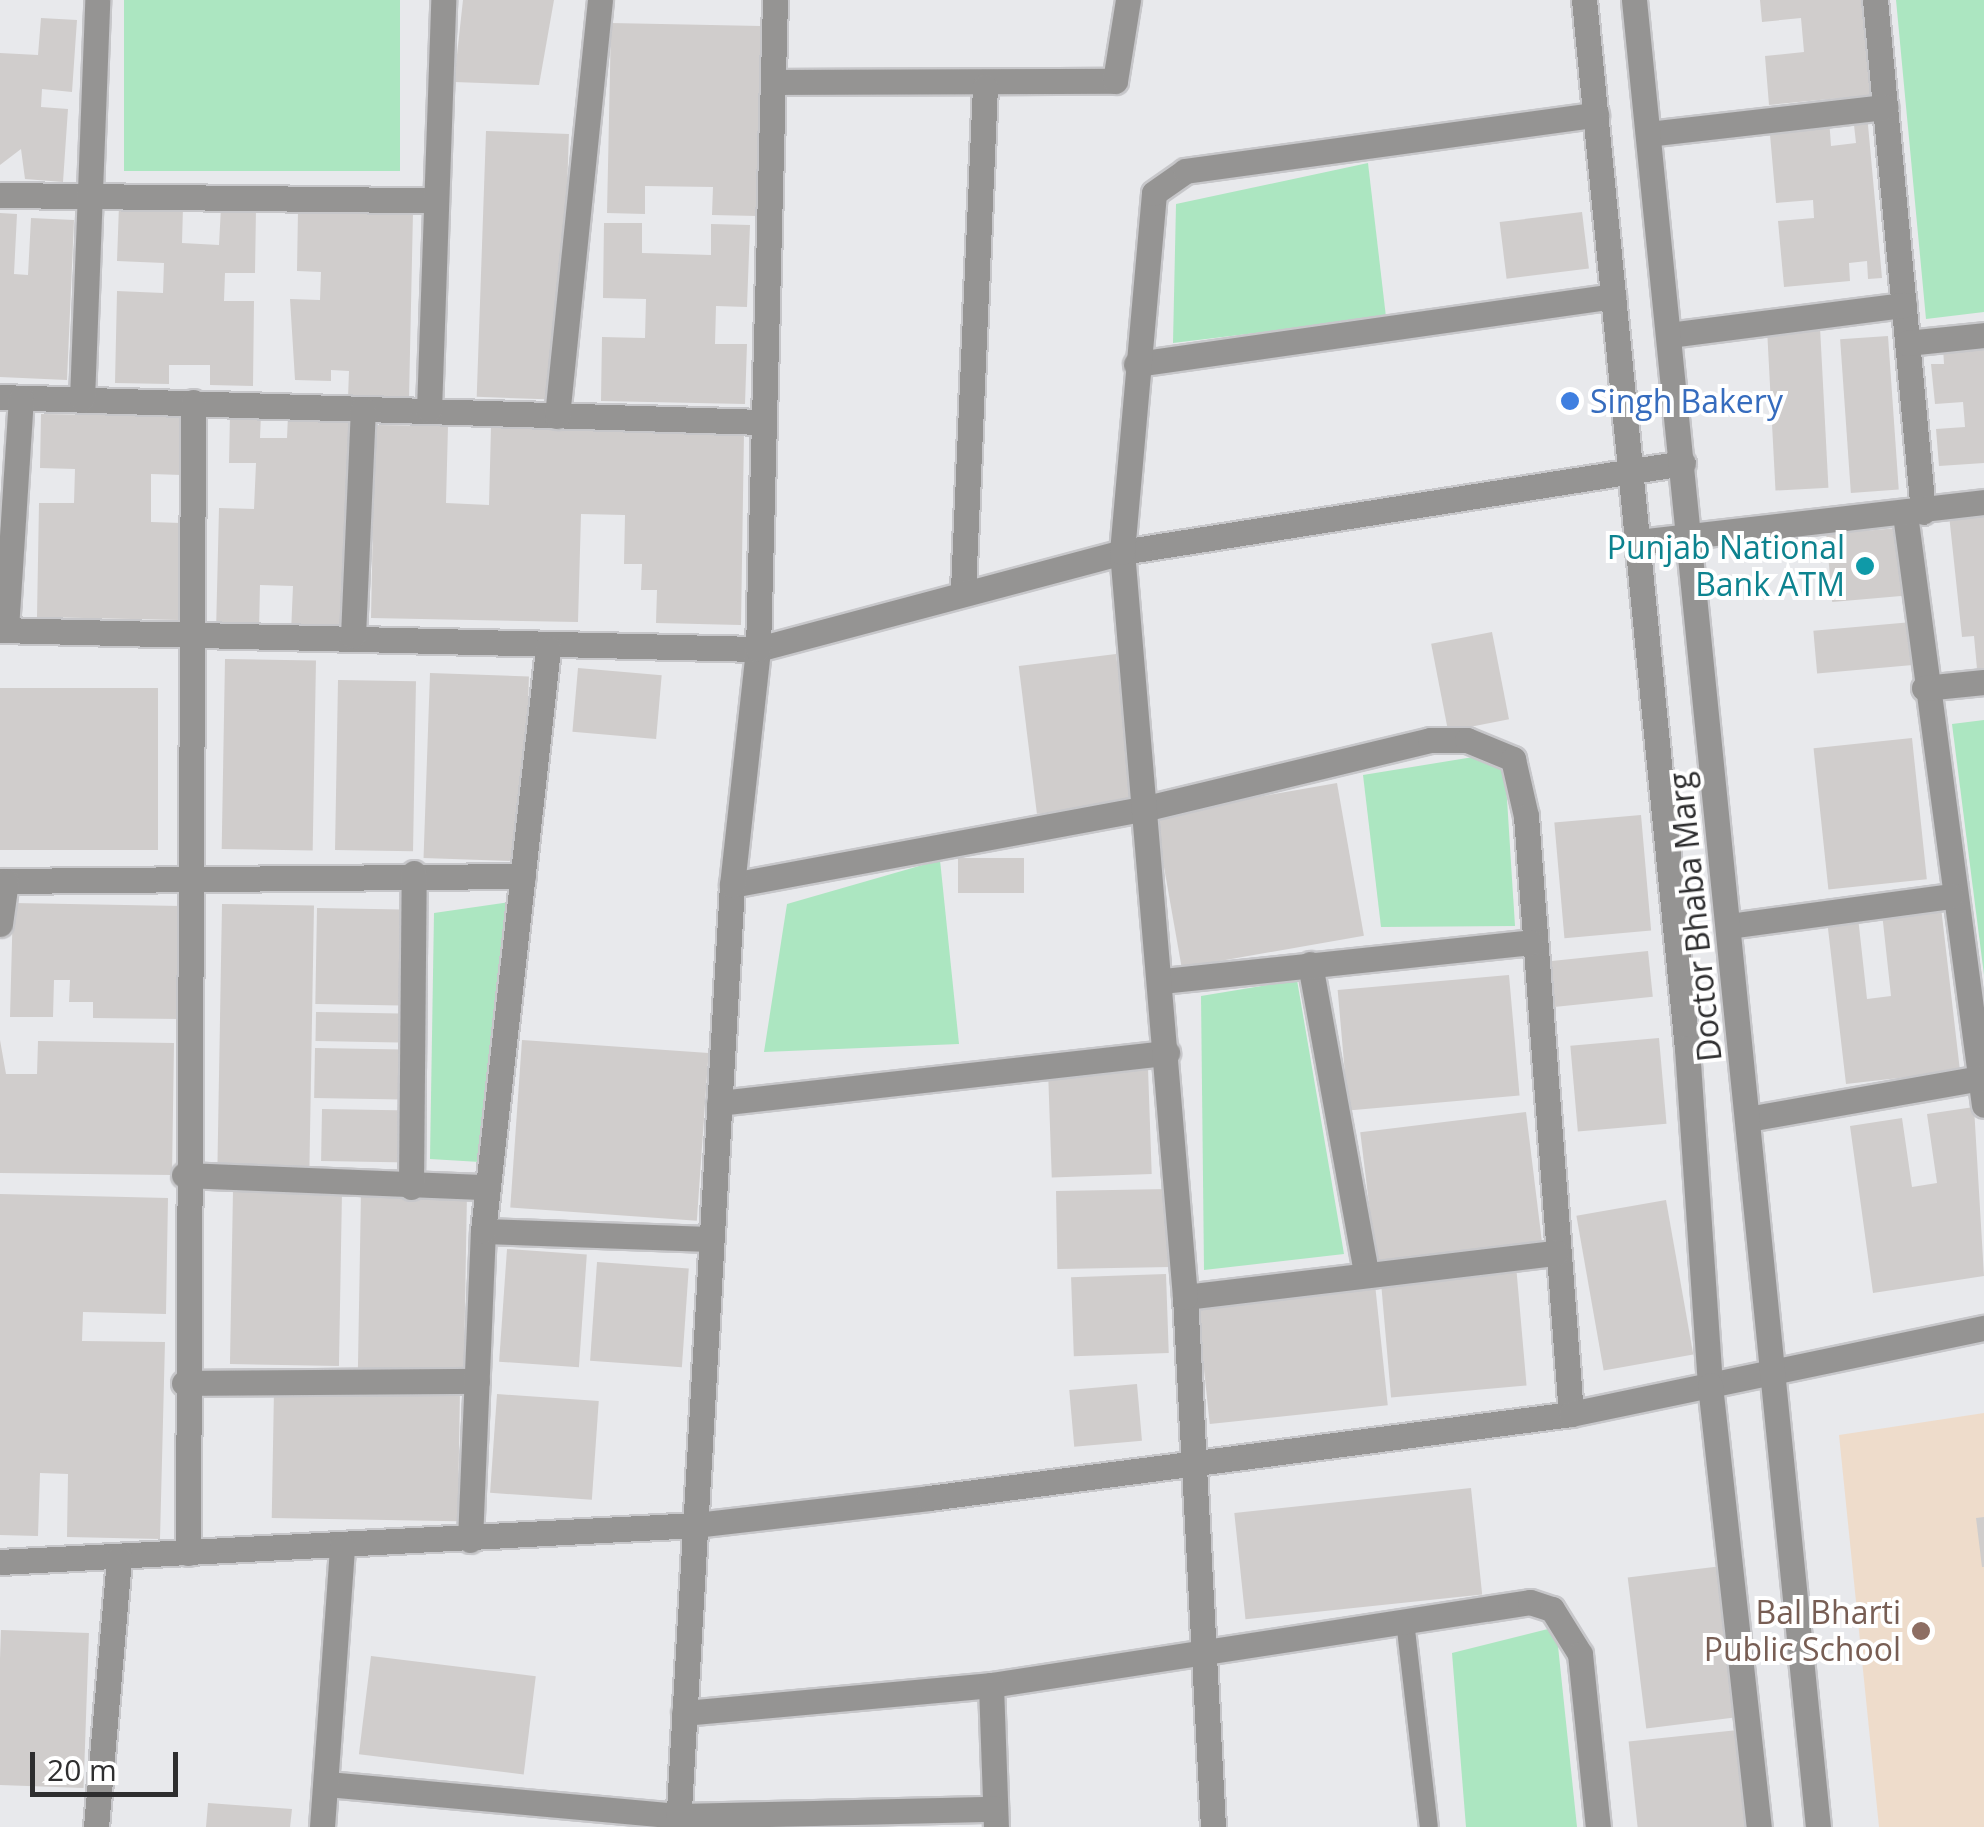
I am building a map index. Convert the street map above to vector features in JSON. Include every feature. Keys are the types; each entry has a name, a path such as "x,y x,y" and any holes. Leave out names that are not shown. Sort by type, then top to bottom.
{"street":[{"path":"82,399 97,0"},
{"path":"428,410 444,0"},
{"path":"557,416 600,0"},
{"path":"678,1822 732,885 758,649 775,0"},
{"path":"774,82 985,86 1115,81 1128,0"},
{"name":"Doctor Bhaba Marg","path":"1584,0 1638,542 1710,1385 1759,1827"},
{"name":"Doctor Bhaba Marg","path":"1634,0 1818,1827"},
{"path":"1875,0 1907,342 1924,688 1984,1105"},
{"path":"963,590 985,86"},
{"path":"1648,134 1885,107"},
{"path":"1213,1827 1200,1652 1185,1297 1148,808 1122,552 1148,221 1168,176 1596,115"},
{"path":"0,195 434,200"},
{"path":"1136,364 1613,296"},
{"path":"1669,334 1904,305"},
{"path":"1907,342 1984,335"},
{"path":"761,422 10,398 3,630 353,636 548,649 758,649 963,590 1122,552 1682,464"},
{"path":"188,1553 184,1382 190,878 186,632 193,402"},
{"path":"353,636 363,408"},
{"path":"1638,542 1984,502"},
{"path":"470,1540 483,1231 548,649"},
{"path":"1924,688 1984,682"},
{"path":"732,885 1148,808 1430,740 1492,746 1513,759 1522,785 1570,1414"},
{"path":"411,1186 414,873"},
{"path":"0,924 3,881 414,873 523,876"},
{"path":"1729,926 1951,896"},
{"path":"1162,981 1531,942"},
{"path":"1310,964 1366,1273"},
{"path":"719,1104 1167,1052"},
{"path":"1748,1119 1980,1078"},
{"path":"184,1174 488,1187"},
{"path":"483,1231 710,1239"},
{"path":"1185,1297 1556,1253"},
{"path":"0,1562 342,1547 696,1525 1191,1466 1570,1414 1984,1328"},
{"path":"184,1382 477,1381"},
{"path":"322,1827 342,1547"},
{"path":"96,1827 118,1558"},
{"path":"684,1712 991,1685 1530,1602 1568,1626 1580,1654 1598,1827"},
{"path":"326,1784 678,1822 996,1818 991,1685"}],"lane":[{"path":"1405,1621 1429,1827"}],"shaded area":[{"name":"Bal Bharti Public School","path":"1984,1413 1984,1827 1879,1827 1839,1435"}],"green space":[{"path":"124,0 400,0 400,171 124,171"},
{"path":"1896,0 1984,0 1984,312 1926,319"},
{"path":"1368,163 1386,317 1173,343 1176,204"},
{"path":"1984,720 1984,975 1952,724"},
{"path":"1504,752 1515,926 1381,927 1363,775"},
{"path":"940,860 959,1044 764,1052 787,904"},
{"path":"517,901 480,1162 430,1159 434,913"},
{"path":"1297,980 1344,1254 1204,1270 1201,996"},
{"path":"1556,1627 1577,1827 1466,1827 1452,1653"}],"building":[{"path":"463,0 554,0 539,85 454,82"},
{"path":"1760,0 1863,0 1871,95 1769,105 1765,56 1804,52 1801,18 1762,22"},
{"path":"41,18 77,20 72,92 42,89 41,107 68,109 63,182 25,179 21,149 0,165 0,53 38,55"},
{"path":"611,23 761,26 757,216 712,215 713,187 645,186 645,214 607,213"},
{"path":"1867,114 1882,278 1868,279 1867,261 1849,263 1850,281 1784,287 1778,221 1814,218 1813,200 1776,203 1769,123 1829,118 1831,146 1856,143 1853,116"},
{"path":"486,131 569,134 560,400 477,397"},
{"path":"119,205 183,207 182,243 219,245 221,207 256,208 255,273 225,273 224,301 254,301 253,386 210,385 210,365 169,365 169,384 115,383 117,291 163,293 164,263 117,261"},
{"path":"298,210 413,212 409,399 348,398 349,371 331,370 331,381 295,380 290,299 320,300 321,272 297,271"},
{"path":"1582,212 1589,269 1507,279 1500,222"},
{"path":"0,213 17,214 14,274 28,275 31,218 74,220 67,380 0,377"},
{"path":"604,223 642,223 642,253 711,255 711,224 750,225 747,307 716,306 715,344 747,344 745,404 601,401 602,337 645,338 646,299 603,298"},
{"path":"1820,327 1828,488 1775,491 1767,330"},
{"path":"1888,336 1899,490 1851,493 1840,339"},
{"path":"1984,344 1984,463 1939,466 1936,429 1965,427 1963,402 1935,404 1931,364 1944,364 1943,347"},
{"path":"41,414 183,416 182,475 151,474 151,522 181,523 179,620 37,617 39,503 74,503 75,469 40,468"},
{"path":"230,414 261,414 260,438 287,438 288,415 356,416 351,634 291,633 293,586 260,585 259,632 216,632 219,508 254,509 256,463 229,463"},
{"path":"375,425 448,426 446,503 489,505 491,427 744,432 741,625 656,623 657,590 641,590 642,564 624,564 625,515 581,514 578,622 371,618"},
{"path":"1984,511 1984,679 1978,680 1974,636 1962,637 1949,515"},
{"name":"Punjab National Bank ATM","path":"1898,528 1904,596 1832,602 1826,534"},
{"path":"1912,622 1916,665 1817,673 1813,631"},
{"path":"1492,632 1509,719 1448,731 1431,644"},
{"path":"1116,654 1134,802 1037,814 1019,666"},
{"path":"225,659 316,661 313,851 222,849"},
{"path":"578,668 662,675 656,739 572,732"},
{"path":"430,673 529,676 522,861 424,858"},
{"path":"338,680 416,681 413,851 335,850"},
{"path":"0,688 158,688 158,850 0,850"},
{"path":"1912,738 1927,879 1828,890 1814,748"},
{"path":"1337,783 1364,936 1182,968 1155,815"},
{"path":"1641,815 1651,931 1564,938 1554,823"},
{"path":"958,858 1024,858 1024,893 958,893"},
{"path":"13,903 181,906 180,1019 93,1018 93,1002 69,1002 70,980 54,980 53,1017 10,1017"},
{"path":"222,904 314,906 309,1173 217,1171"},
{"path":"1941,907 1960,1071 1846,1084 1827,920 1858,917 1867,999 1891,996 1882,913"},
{"path":"317,908 402,909 400,1005 315,1004"},
{"path":"1648,951 1653,997 1549,1008 1545,962"},
{"path":"1509,975 1520,1096 1348,1111 1338,990"},
{"path":"316,1012 400,1013 399,1042 315,1041"},
{"path":"1659,1038 1666,1124 1578,1131 1570,1046"},
{"path":"0,1040 6,1074 37,1074 38,1041 174,1043 172,1175 0,1173"},
{"path":"522,1040 709,1053 697,1221 510,1208"},
{"path":"315,1048 403,1050 402,1100 314,1098"},
{"path":"1148,1068 1152,1174 1052,1177 1048,1071"},
{"path":"1974,1107 1984,1276 1873,1293 1850,1126 1902,1118 1912,1187 1937,1183 1927,1114"},
{"path":"322,1109 411,1111 410,1163 321,1161"},
{"path":"1526,1112 1542,1246 1377,1266 1360,1132"},
{"path":"1169,1189 1170,1267 1057,1269 1056,1191"},
{"path":"233,1190 342,1192 339,1366 230,1364"},
{"path":"361,1192 467,1194 464,1372 358,1370"},
{"path":"0,1194 168,1198 166,1314 83,1312 82,1341 165,1342 160,1539 67,1537 68,1474 40,1473 38,1536 0,1535"},
{"path":"1666,1200 1693,1355 1604,1370 1576,1216"},
{"path":"507,1249 587,1255 579,1367 499,1362"},
{"path":"597,1262 689,1268 682,1367 590,1361"},
{"path":"1516,1265 1527,1386 1391,1397 1381,1277"},
{"path":"1166,1274 1169,1353 1074,1356 1071,1277"},
{"path":"1375,1284 1388,1405 1210,1424 1197,1303"},
{"path":"1137,1384 1142,1441 1074,1447 1069,1390"},
{"path":"274,1389 460,1392 458,1521 272,1518"},
{"path":"497,1394 599,1401 592,1500 490,1493"},
{"path":"1471,1488 1482,1594 1245,1619 1234,1513"},
{"path":"1984,1517 1984,1567 1982,1567 1976,1518"},
{"path":"1722,1566 1741,1717 1646,1728 1628,1578"},
{"path":"1,1630 89,1633 84,1788 0,1785"},
{"path":"371,1656 536,1676 524,1774 359,1754"},
{"path":"1738,1730 1748,1827 1638,1827 1629,1741"},
{"path":"208,1803 292,1809 290,1827 206,1827"}],"place":[{"name":"Singh Bakery","path":"1570,401"},
{"name":"Punjab National Bank ATM","path":"1865,566"},
{"name":"Bal Bharti Public School","path":"1921,1631"}]}
